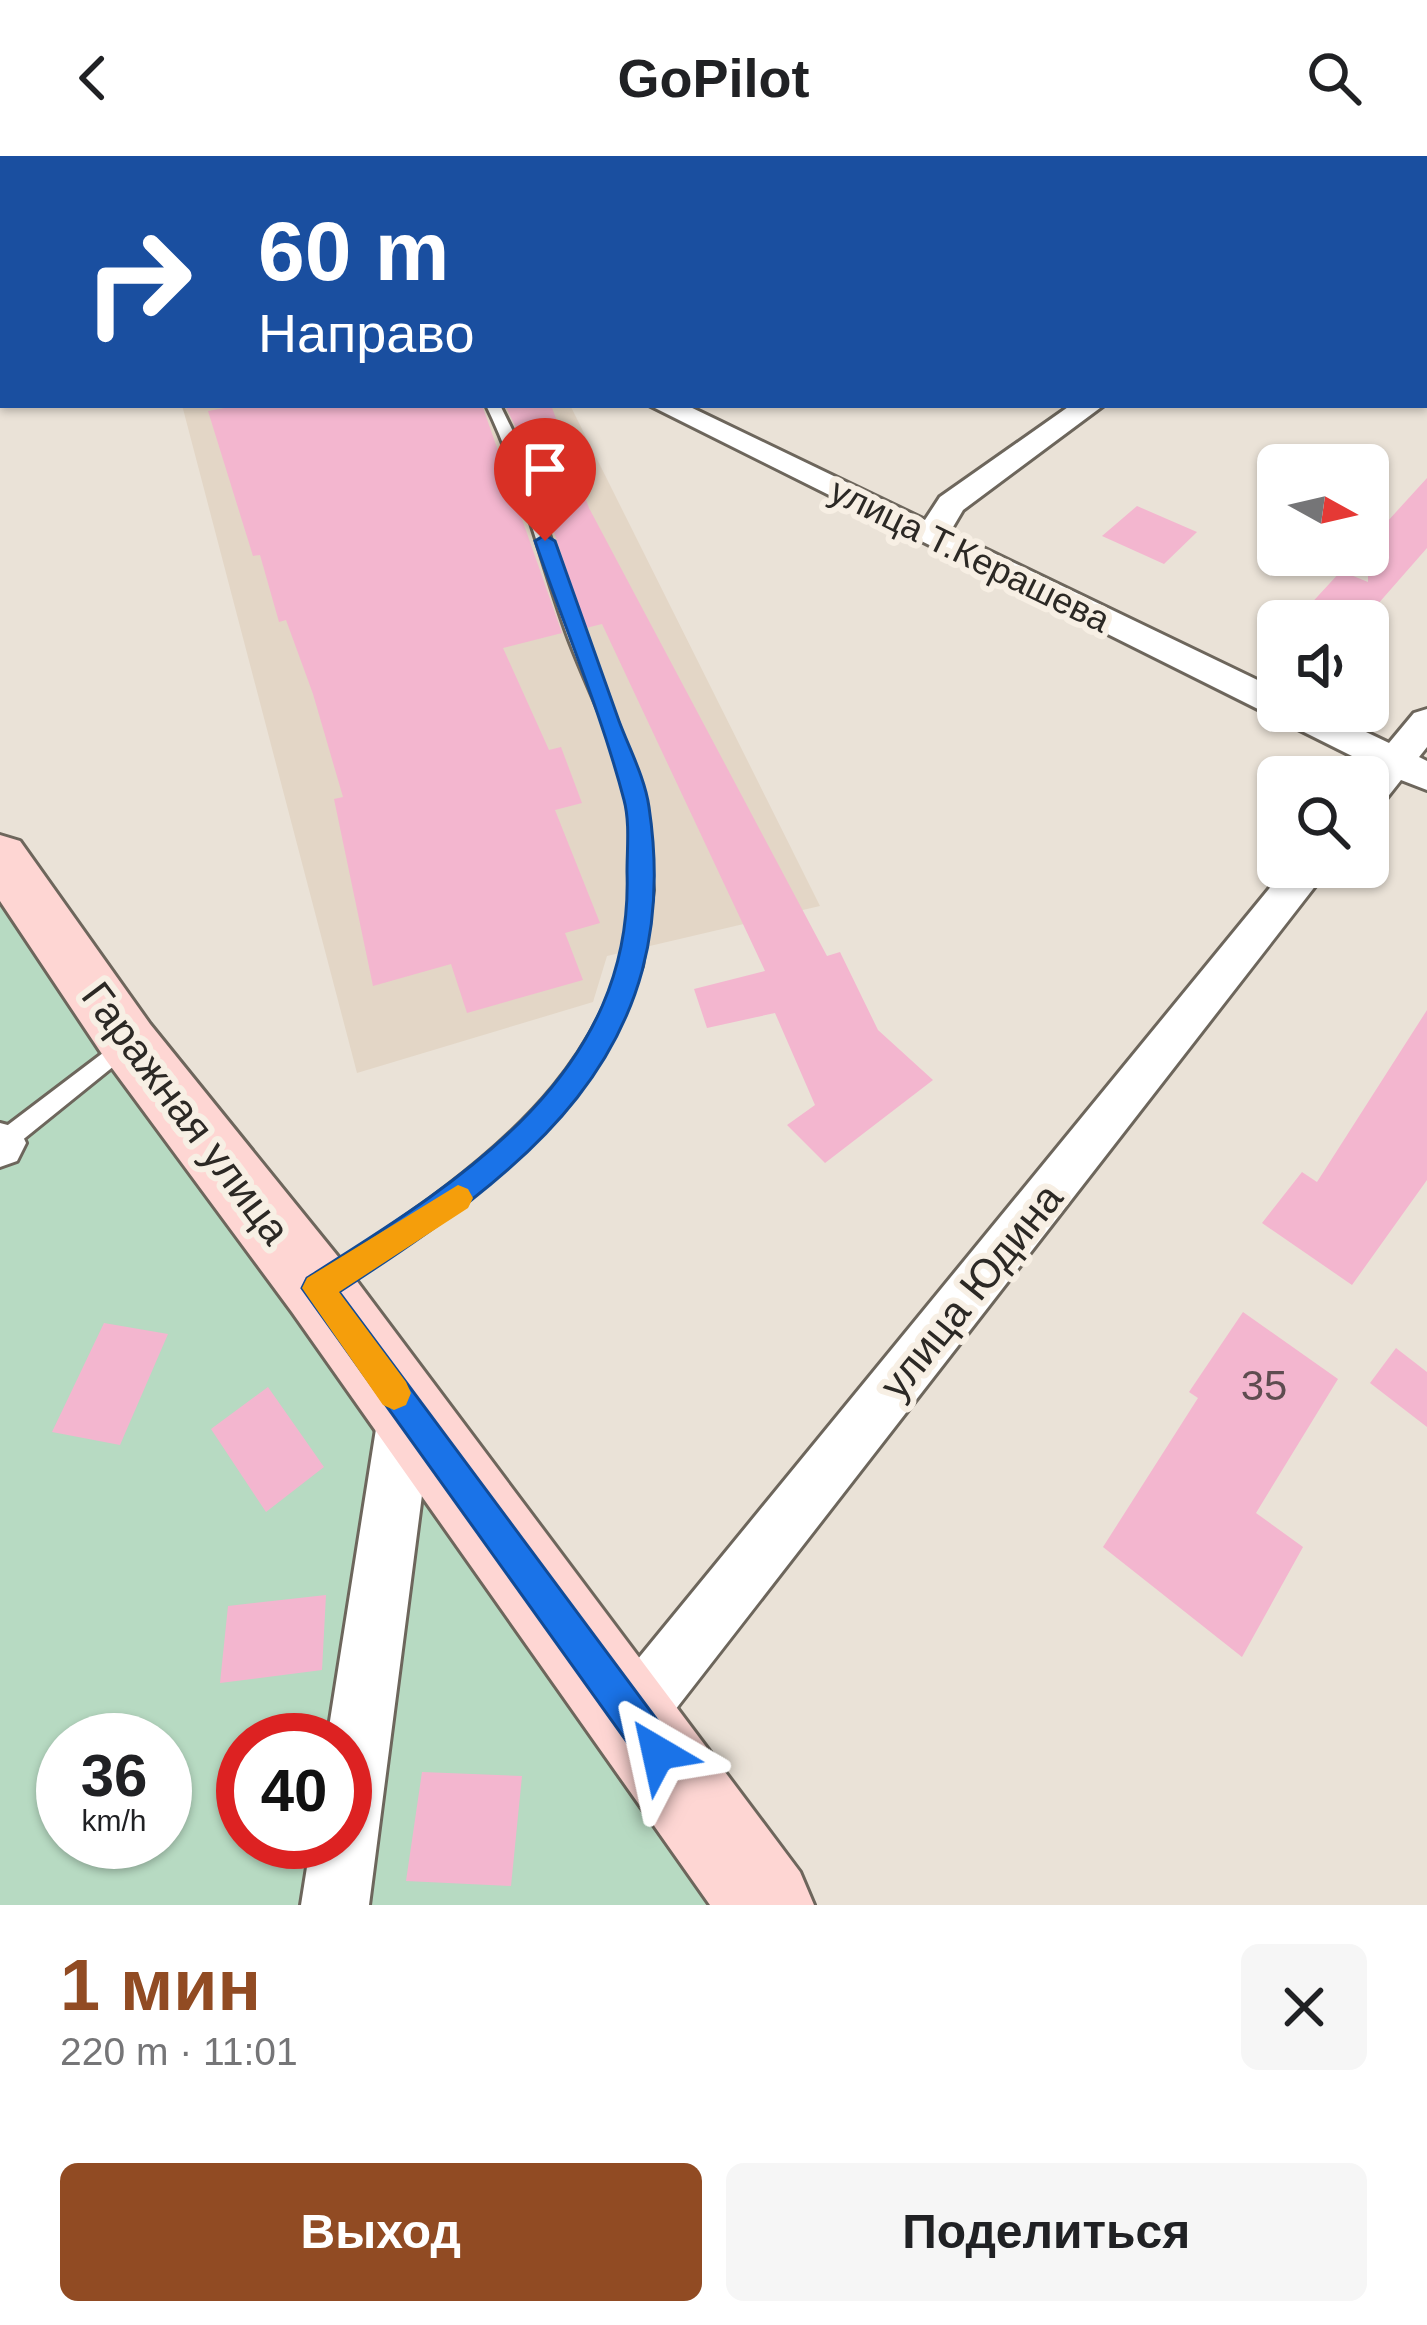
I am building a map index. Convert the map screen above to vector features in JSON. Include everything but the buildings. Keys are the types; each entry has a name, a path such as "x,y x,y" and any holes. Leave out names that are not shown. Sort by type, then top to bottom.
{"street":[{"name":"улица Т.Керашева","path":"669,408 1257,695"},
{"path":"931,537 951,504 1086,408"},
{"path":"1334,732 1411,769 1427,722"},
{"name":"Гаражная улица","path":"2,862 128,1042 318,1288 767,1905"},
{"name":"улица Юдина","path":"632,1715 1293,888"},
{"path":"362,1713 406,1410"},
{"path":"334,1905 340,1869"}],"lane":[{"path":"318,1288 456,1199 551,1112 619,1010 641,910 637,804 516,452 495,408"},
{"path":"1,1144 128,1042"}],"shaded area":[{"path":"183,408 571,408 820,906 607,956 593,1002 357,1073"}],"green space":[{"path":"0,856 767,1905 0,1905"}],"slow traffic":[{"path":"394,1393 318,1288 458,1198"}],"route":[{"path":"545,541 637,804 641,910 619,1010 551,1112 456,1199 318,1288 658,1753"}]}
